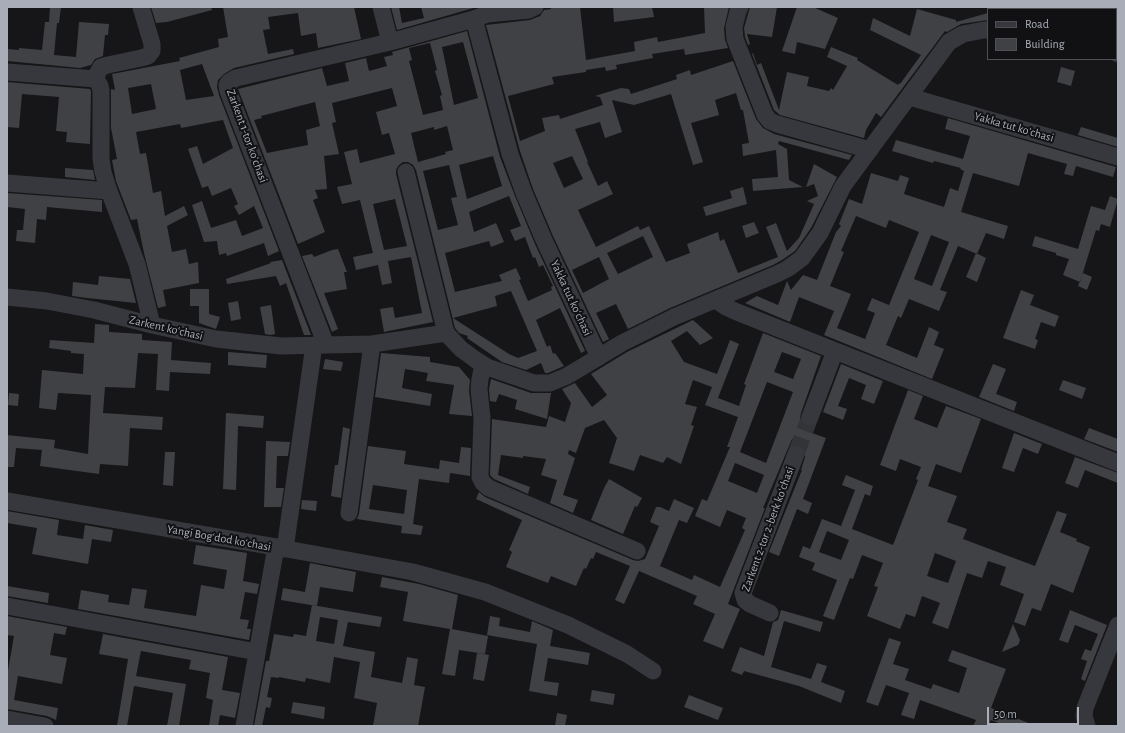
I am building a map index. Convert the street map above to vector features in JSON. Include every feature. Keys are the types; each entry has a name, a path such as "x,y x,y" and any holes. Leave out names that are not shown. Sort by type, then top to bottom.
{"street":[{"path":"141,7 152,44 152,51 148,56 101,67 97,72 96,79 101,91 101,159 103,172 137,264 152,325"},
{"path":"381,7 390,42 487,14 529,10 535,7"},
{"path":"740,7 734,27 735,39 765,115 770,121 870,150"},
{"name":"Yakka tut koʻchasi","path":"474,19 510,154 524,193 544,240 599,357"},
{"path":"406,172 446,333 461,349 483,365 534,383 550,383 567,376 622,343 674,317 787,269 802,258 820,233 843,186 949,42 962,34 987,30"},
{"name":"Zarkent 1-tor koʻchasi","path":"320,345 227,86 231,79 390,42"},
{"path":"7,72 96,79"},
{"name":"Yakka tut koʻchasi","path":"910,97 1118,157"},
{"path":"7,183 109,191"},
{"name":"Zarkent koʻchasi","path":"7,297 47,301 94,310 216,339 281,346 372,344 446,333"},
{"path":"716,300 737,312 1118,463"},
{"path":"349,513 372,344"},
{"path":"320,345 280,548 413,572 484,592 568,625 627,654 653,671"},
{"path":"810,417 835,351"},
{"path":"483,365 479,389 482,418 480,477 483,483 489,488 637,551"},
{"name":"Zarkent 2-tor 2-berk koʻchasi","path":"770,613 744,600 743,593 796,454"},
{"name":"Yangi Bogʻdod koʻchasi","path":"7,501 280,548 257,652 244,726"},
{"path":"7,606 257,652"},
{"path":"1087,726 1084,716 1086,708 1118,625"},
{"path":"7,719 45,726"}],"building":[{"path":"50,7 61,7 59,23 57,23 54,55 76,57 79,22 109,24 108,35 105,35 103,56 95,59 91,65 80,68 7,61 7,49 19,50 19,48 42,50 45,22 49,22"},
{"path":"151,7 211,7 212,10 167,22 156,23"},
{"path":"223,7 354,7 361,39 318,48 316,33 301,36 298,13 268,17 270,29 263,30 268,54 293,49 294,54 234,68 218,80 217,87 219,95 279,251 268,256 264,243 227,256 226,253 219,255 217,241 204,242 192,205 202,201 211,228 236,220 242,236 263,228 254,206 239,215 234,206 238,204 231,188 212,196 208,186 202,188 188,149 197,146 203,164 233,148 223,120 181,128 180,124 136,132 140,154 146,153 153,193 161,191 165,216 184,206 188,215 167,226 172,252 186,249 189,264 198,262 199,283 163,290 166,306 158,308 137,219 131,220 116,181 112,160 117,159 111,128 111,89 115,90 112,74 180,61 179,58 219,47 218,39 228,37","holes":["202,64 214,96 186,100 180,70","151,84 156,109 132,114 128,88"]},
{"path":"391,7 399,7 402,23 424,18 421,7 477,7 397,30"},
{"path":"551,7 580,7 586,60 635,51 634,42 657,37 658,42 705,33 704,7 729,7 724,28 725,40 728,48 685,55 684,49 652,54 653,58 616,65 617,69 606,71 605,67 586,70 586,72 552,77 554,84 508,96 520,141 545,131 542,118 559,115 560,119 603,105 600,97 595,96 621,88 629,89 631,94 677,79 676,75 690,70 691,75 733,61 756,119 763,128 774,134 852,155 849,160 779,141 778,144 787,149 789,180 803,187 753,191 752,179 778,177 776,150 743,156 742,144 749,143 743,110 741,110 736,93 715,100 719,115 691,123 703,162 693,165 671,94 634,105 612,100 622,132 605,138 600,122 575,129 587,162 598,186 607,181 613,194 578,210 596,247 638,226 640,230 649,226 666,262 690,253 687,244 718,232 720,241 724,239 738,273 778,257 766,227 776,223 787,251 799,238 814,204 807,201 818,196 814,184 806,187 814,164 837,177 811,228 795,251 773,265 670,308 628,329 616,304 596,313 609,339 603,342 553,236 533,189 520,151 486,25 530,20 540,16 544,10 551,9","holes":["572,156 583,179 564,188 553,163","643,236 653,257 618,274 607,253","599,257 609,279 583,293 572,270"]},
{"path":"613,7 652,7 654,17 614,22"},
{"path":"750,7 777,7 772,37 747,34 750,44 748,45 744,28"},
{"path":"797,7 813,7 838,18 825,49 797,42 795,54 782,51"},
{"path":"917,9 956,20 956,22 987,13 987,20 961,24 947,32 945,31 881,117 876,113 866,130 864,138 780,115 774,110 752,54 753,53 757,65 761,63 779,110 787,72 809,77 807,86 829,91 831,88 833,90 847,66 827,57 831,47 858,58 857,60 898,85 899,83 900,84 921,55 870,30 873,18 910,36"},
{"path":"467,31 500,157 535,244 585,351 581,353 560,308 536,320 547,347 550,345 553,354 555,353 564,366 545,373 541,363 526,370 502,362 467,338 468,336 459,333 455,328 416,170 413,165 408,162 403,162 399,165 396,170 396,174 433,322 384,332 380,309 393,307 395,318 422,313 411,257 388,261 392,283 382,285 378,265 356,270 353,257 373,253 360,200 342,204 337,187 352,184 344,152 357,149 360,163 395,154 389,133 382,135 376,112 397,106 392,88 332,103 336,122 332,123 339,154 324,156 327,189 315,190 318,198 313,200 325,232 298,244 238,89 322,68 327,86 349,81 345,63 366,58 369,71 387,66 384,57 393,55 392,52","holes":["463,42 478,98 454,105 442,47","430,43 437,70 435,71 442,95 440,96 443,110 423,115 409,61 412,60 409,48","315,102 320,126 306,130 308,145 267,153 254,120 262,118 261,116","447,126 453,150 445,152 446,154 418,162 411,133 434,127 434,130","493,156 502,186 467,199 459,165","449,165 457,197 451,198 458,225 438,230 423,171","509,196 521,226 510,230 515,241 525,237 533,258 535,257 539,267 543,265 553,286 551,287 552,290 528,301 519,280 521,279 516,268 499,275 502,281 455,292 445,253 489,241 491,247 504,242 496,223 474,232 469,212","395,199 407,246 384,250 373,204","511,291 537,351 518,358 509,354 453,318 497,306 495,296"]},
{"path":"1061,67 1075,71 1071,86 1057,82"},
{"path":"7,82 90,89 90,144 66,142 67,132 56,131 59,97 22,94 19,128 7,127"},
{"path":"948,118 1116,167 1113,177 1076,166 1073,176 1064,174 1067,164 1028,153 1019,186 973,173 961,212 1008,226 1004,239 986,233 977,254 958,246 940,290 947,292 939,311 909,299 901,318 898,316 886,345 917,358 929,327 939,332 934,345 944,349 932,379 824,335 834,311 799,297 790,322 745,303 757,296 778,305 787,281 791,290 803,275 817,280 836,232 841,226 839,224 849,199 862,204 871,173 898,181 900,175 909,178 904,194 944,207 950,188 958,191 964,171 960,169 961,168 934,161 933,163 892,151 896,140 963,159 970,136 945,129","holes":["856,216 886,228 889,220 919,232 889,305 872,298 867,310 875,313 865,339 837,328 851,294 830,286 844,252 841,251","931,235 949,242 932,286 914,279"]},
{"path":"1081,127 1118,138 1118,147 1078,135"},
{"path":"65,168 93,170 95,180 65,177"},
{"path":"743,187 747,204 706,216 703,207 732,198 730,191"},
{"path":"7,193 102,200 102,212 47,207 46,220 37,219 35,243 16,241 17,230 23,230 25,209 7,207"},
{"path":"1110,196 1118,199 1110,227 1101,224 1099,231 1096,230 1080,282 1063,275 1069,259 1056,255 1056,253 1032,246 1035,236 1078,249 1091,206 1105,210"},
{"path":"754,222 759,233 746,238 742,226"},
{"path":"338,249 347,272 344,272 347,289 324,293 338,329 332,332 302,256 312,254 314,257"},
{"path":"976,253 986,258 977,282 966,277"},
{"path":"282,260 311,335 304,335 286,283 280,286 276,276 227,284 226,279 271,263 270,262"},
{"path":"1083,273 1092,277 1087,290 1078,286"},
{"path":"99,276 130,279 136,303 72,296 73,282 98,285"},
{"path":"190,289 209,289 209,314 220,317 216,329 199,323 199,306 190,306"},
{"path":"1021,290 1034,295 1030,305 1059,316 1055,327 1041,322 1035,339 1038,340 1035,349 1003,338"},
{"path":"238,301 241,319 231,321 228,303"},
{"path":"271,305 275,334 270,335 265,334 260,307"},
{"path":"693,320 713,338 700,345 687,331 671,341 684,362 717,374 730,340 739,344 718,398 739,406 746,385 744,384 763,333 821,356 800,418 802,423 806,426 811,427 816,425 812,433 826,438 803,499 812,503 808,514 797,509 779,556 769,552 802,470 805,451 808,445 792,439 763,508 765,508 728,604 740,609 723,649 703,641 715,614 693,604 697,596 639,571 624,604 615,600 630,566 596,552 593,559 591,558 586,569 584,568 576,586 551,576 548,583 506,567 512,552 509,550 522,520 476,499 479,492 485,497 638,561 645,559 659,526 650,522 656,507 669,511 674,499 694,508 687,523 679,520 660,566 692,580 694,575 720,587 745,530 742,528 746,518 727,510 720,527 695,516 702,499 707,501 730,447 727,447 738,417 705,405 712,387 693,380 685,404 697,407 691,425 694,426 681,464 667,457 663,463 640,455 634,471 609,463 617,438 604,420 585,428 576,453 569,450 568,454 575,458 563,495 578,500 573,513 550,503 557,480 541,475 546,459 501,455 498,475 530,487 528,494 494,479 490,475 492,419 546,427 549,416 565,422 571,403 562,389 575,383 592,407 607,395 591,374 627,352","holes":["782,352 801,359 793,379 774,372","767,382 793,392 766,463 740,452","735,463 764,475 757,493 728,481"]},
{"path":"95,324 109,325 109,332 142,334 142,340 172,342 171,360 211,363 210,374 170,372 169,391 156,390 158,354 138,353 135,388 105,387 103,413 163,417 162,430 130,428 128,466 100,464 99,474 40,466 42,450 16,448 14,467 7,467 7,435 55,440 54,448 88,454 91,395 58,393 56,410 39,408 42,370 83,374 84,354 71,353 71,351 49,348 50,340 94,343"},
{"path":"228,352 267,355 266,368 228,365"},
{"path":"381,353 430,357 430,362 459,367 470,380 469,390 472,416 449,414 454,385 426,381 428,373 405,369 402,388 432,394 430,406 375,397"},
{"path":"325,359 343,362 341,371 323,369"},
{"path":"841,364 883,381 874,404 861,399 866,385 849,378 838,406 847,409 843,420 823,412"},
{"path":"993,364 1006,369 996,394 1017,402 1014,411 979,397"},
{"path":"491,379 531,393 551,393 547,419 515,409 517,400 499,394 496,402 490,401 489,389"},
{"path":"1063,380 1086,388 1082,399 1059,390"},
{"path":"908,390 923,396 914,419 937,428 946,406 981,419 961,473 936,464 928,486 957,496 947,522 967,529 963,539 1035,566 1057,511 1067,514 1060,532 1077,539 1076,541 1090,547 1073,593 1051,584 1041,611 1032,608 1025,626 1014,622 1024,594 1000,585 1006,567 988,561 982,578 967,573 948,629 932,623 940,603 922,596 915,617 906,614 900,629 867,616 878,587 874,586 883,563 862,555 853,579 850,578 834,620 823,616 837,580 812,570 815,563 799,557 803,546 810,549 822,519 841,526 855,490 842,485 846,475 873,486 870,496 865,494 852,529 893,545 918,480 916,479 921,467 900,459 896,471 880,465","holes":["827,531 849,540 841,560 819,552","935,553 956,561 948,583 927,576"]},
{"path":"9,393 19,394 18,406 8,405"},
{"path":"226,413 264,416 263,428 238,426 236,490 223,489"},
{"path":"343,427 350,429 341,498 331,496 335,465 338,465"},
{"path":"1089,428 1118,439 1118,452 1084,439"},
{"path":"1014,433 1042,444 1038,454 1023,448 1014,472 1002,468"},
{"path":"266,441 290,442 288,456 277,456 276,488 284,488 281,507 264,507"},
{"path":"368,446 406,451 404,464 439,469 440,460 459,463 461,447 471,448 470,476 450,473 449,483 419,479 413,524 423,526 421,535 401,533 402,526 357,519 359,514","holes":["373,485 407,490 404,514 369,509"]},
{"path":"165,452 175,452 173,486 163,485"},
{"path":"1075,457 1118,473 1118,483 1085,470 1078,488 1065,483"},
{"path":"609,479 642,498 637,507 635,506 623,534 591,520"},
{"path":"302,500 317,501 316,511 301,509"},
{"path":"7,511 59,520 57,535 83,539 85,525 113,530 111,542 92,539 88,564 32,554 37,528 7,523"},
{"path":"196,545 247,553 243,581 259,584 257,594 245,592 240,619 249,620 247,629 251,629 249,640 78,609 81,590 109,595 108,602 129,605 132,588 147,590 144,608 196,616 201,585 224,589 227,570 193,564"},
{"path":"310,563 356,572 353,592 320,587 317,606 281,600 283,588 305,592"},
{"path":"382,577 419,584 458,595 452,629 488,636 485,654 459,650 455,676 442,674 450,629 403,621 408,592 380,587"},
{"path":"7,586 49,593 48,603 7,596"},
{"path":"312,605 382,617 380,627 348,622 343,646 375,652 371,677 402,683 407,657 418,659 414,685 425,687 418,726 373,726 377,703 354,698 360,662 334,657 330,683 306,678 305,682 271,677 267,697 272,698 270,708 266,707 262,726 254,726 266,661 269,661 274,634 293,637 294,634 306,636","holes":["320,617 338,620 334,644 316,641"]},
{"path":"781,610 823,622 820,632 784,621 771,667 811,679 817,663 827,666 821,682 845,691 841,703 799,686 744,671 742,675 731,671 740,647 764,656 773,622 778,620"},
{"path":"1070,610 1107,625 1085,681 1081,679 1087,661 1081,659 1085,649 1091,651 1098,634 1075,625 1068,643 1059,640"},
{"path":"7,616 67,627 65,635 54,633 50,655 67,658 62,684 18,676 14,700 58,708 56,720 47,716 7,709 7,676 14,636 7,635"},
{"path":"490,616 500,618 499,626 530,632 532,621 553,630 550,646 590,653 588,665 548,658 544,681 559,683 557,696 529,691 537,644 487,635"},
{"path":"1013,624 1020,640 1019,643 1018,645 1002,652"},
{"path":"103,634 228,657 222,690 240,693 235,718 220,715 218,726 209,726 213,700 206,698 210,673 189,669 191,660 141,651 136,676 186,684 179,726 167,726 173,693 134,686 127,726 117,726 128,659 99,654"},
{"path":"889,638 901,642 893,664 909,669 905,680 931,689 933,684 959,693 967,668 948,661 952,650 1006,669 991,708 1036,726 1006,726 991,720 988,726 973,726 976,720 920,700 914,719 901,715 909,693 886,685 878,706 866,702"},
{"path":"477,653 489,655 484,681 473,679"},
{"path":"592,690 615,694 613,705 590,701"},
{"path":"689,695 723,708 718,720 684,707"},
{"path":"293,702 325,707 324,719 291,713"},
{"path":"557,713 567,715 565,726 555,726"}],"tunnel":[{"path":"796,454 810,417"}]}
